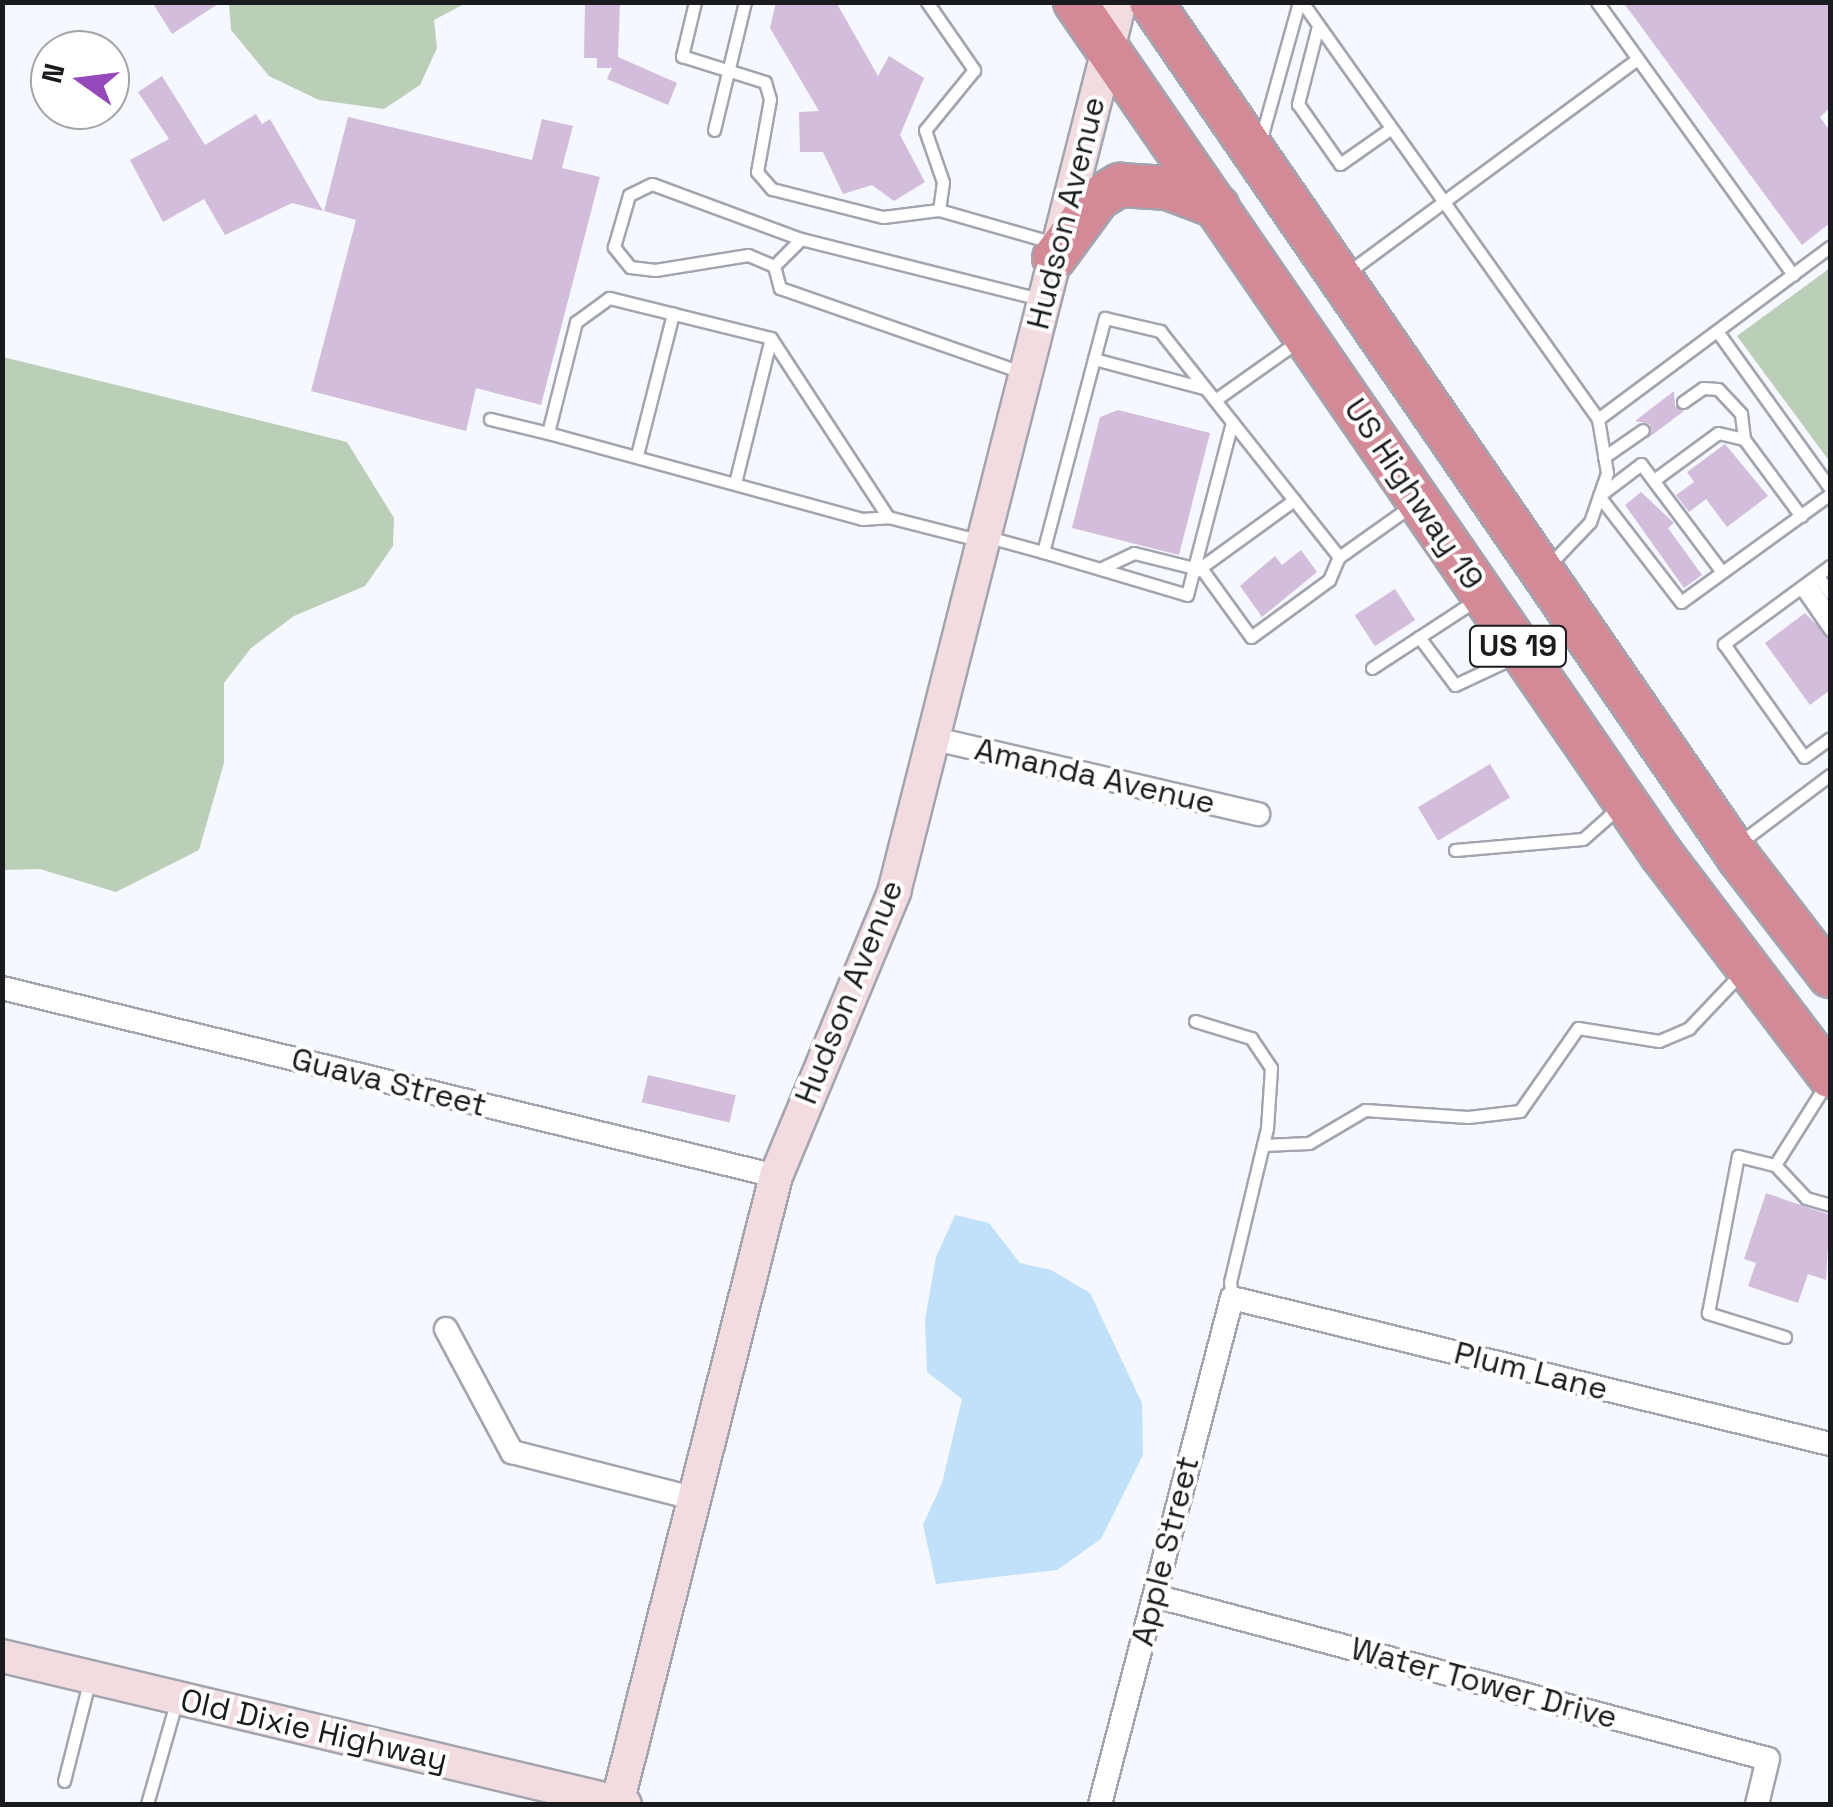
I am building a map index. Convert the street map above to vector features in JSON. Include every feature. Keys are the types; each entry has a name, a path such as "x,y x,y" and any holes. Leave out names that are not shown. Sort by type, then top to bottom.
{"highway":[{"name":"US Highway 19","path":"1076,2 1625,802 1830,1077"},
{"name":"US Highway 19","path":"1151,2 1732,848 1830,976"},
{"path":"1056,251 1098,198 1120,185 1168,188 1218,207"},
{"path":"1746,968 1830,1035"}],"street":[{"name":"Hudson Avenue","path":"619,1804 776,1176 894,892 1120,2"},
{"name":"Amanda Avenue","path":"931,738 1258,814"},
{"name":"Guava Street","path":"2,988 776,1176"},
{"name":"Plum Lane","path":"1232,1298 1830,1444"},
{"name":"Apple Street","path":"1100,1804 1232,1298"},
{"path":"446,1329 512,1452 696,1499"},
{"name":"Water Tower Drive","path":"1155,1596 1768,1759 1757,1804"},
{"name":"Old Dixie Highway","path":"2,1656 619,1804"}],"lane":[{"path":"694,2 682,56 765,82 770,99 757,172 772,189 882,217 939,210 1056,251"},
{"path":"714,130 745,2"},
{"path":"927,2 974,70 925,130 944,182 939,210"},
{"path":"1256,156 1300,2"},
{"path":"1300,2 1598,419 1604,457 1599,496 1590,522 1542,572"},
{"path":"1596,2 1793,275"},
{"path":"1318,26 1298,104 1340,164 1390,129"},
{"path":"1340,278 1637,59"},
{"path":"1025,373 780,288 774,266 748,254 655,270 630,267 614,247 629,195 652,184 801,239 1044,300"},
{"path":"774,266 801,239"},
{"path":"1598,419 1830,247"},
{"path":"548,433 576,322 609,298 674,314 771,338 888,517"},
{"path":"638,455 674,314"},
{"path":"1043,552 1105,318 1160,331 1340,557"},
{"path":"1599,496 1681,602 1830,491 1717,331"},
{"path":"1215,400 1306,336"},
{"path":"736,480 771,338"},
{"path":"1094,359 1204,388"},
{"path":"1683,402 1703,388 1718,389 1740,414 1744,439 1800,516"},
{"path":"490,419 736,480 848,516 888,517 1104,567 1187,595 1232,422"},
{"path":"1604,457 1642,430"},
{"path":"1654,480 1718,433 1744,439"},
{"path":"1599,496 1642,464 1722,572"},
{"path":"1196,570 1294,500"},
{"path":"1104,567 1134,553 1196,570 1251,637 1329,580 1340,557 1418,500"},
{"path":"1830,566 1724,644 1804,757 1830,738"},
{"path":"1814,581 1830,594"},
{"path":"1814,581 1830,613"},
{"path":"1814,581 1830,630"},
{"path":"1372,668 1483,594"},
{"path":"1419,637 1454,684 1523,653"},
{"path":"1732,848 1830,775"},
{"path":"1455,850 1583,839 1625,802"},
{"path":"1264,1144 1309,1143 1365,1110 1468,1117 1520,1111 1578,1028 1659,1041 1689,1028 1746,968"},
{"path":"1195,1021 1251,1038 1261,1049 1272,1094 1264,1144 1230,1282 1232,1298"},
{"path":"1775,1165 1830,1077"},
{"path":"1785,1337 1708,1313 1738,1156 1775,1165 1806,1198 1830,1205"},
{"path":"64,1781 90,1677"},
{"path":"146,1804 178,1698"}],"green space":[{"path":"229,2 466,3 434,20 437,48 420,85 384,109 319,100 269,76 231,30"},
{"path":"1830,268 1830,462 1737,336"},
{"path":"3,357 347,442 394,518 393,546 365,586 294,616 251,648 224,683 224,763 199,850 116,892 40,869 3,870"}],"water":[{"path":"955,1215 989,1223 1020,1263 1051,1270 1090,1293 1142,1403 1143,1455 1101,1539 1057,1570 936,1584 923,1525 942,1483 962,1399 927,1372 925,1320 936,1257"}],"building":[{"path":"152,2 221,2 172,34"},
{"path":"585,2 620,2 618,57 677,83 668,105 607,79 612,68 597,68 597,58 584,58"},
{"path":"776,2 836,2 878,76 889,56 924,78 900,135 925,182 894,201 872,185 843,194 823,152 800,152 799,112 819,111 770,28"},
{"path":"1623,2 1830,2 1830,108 1820,117 1830,131 1830,223 1802,245"},
{"path":"162,76 205,145 256,114 262,124 270,119 323,211 292,203 225,235 204,199 163,222 130,160 169,139 138,92"},
{"path":"348,117 532,160 542,119 573,126 562,168 600,177 541,405 476,388 466,431 311,391 356,220 324,211"},
{"path":"1674,391 1675,406 1684,411 1648,438 1650,424 1635,421"},
{"path":"1118,410 1210,433 1179,555 1072,528 1100,417"},
{"path":"1725,444 1768,496 1727,527 1706,499 1689,512 1676,495 1694,482 1687,472"},
{"path":"1641,492 1674,523 1668,528 1702,575 1684,588 1625,505"},
{"path":"1301,550 1317,572 1262,617 1240,586 1275,556 1282,565"},
{"path":"1395,589 1415,620 1375,646 1355,615"},
{"path":"1805,613 1830,639 1830,690 1810,705 1765,643"},
{"path":"1490,764 1510,797 1438,841 1418,807"},
{"path":"648,1075 736,1095 729,1123 642,1102"},
{"path":"1766,1193 1830,1215 1826,1280 1808,1274 1798,1303 1748,1286 1756,1263 1744,1259"}]}
